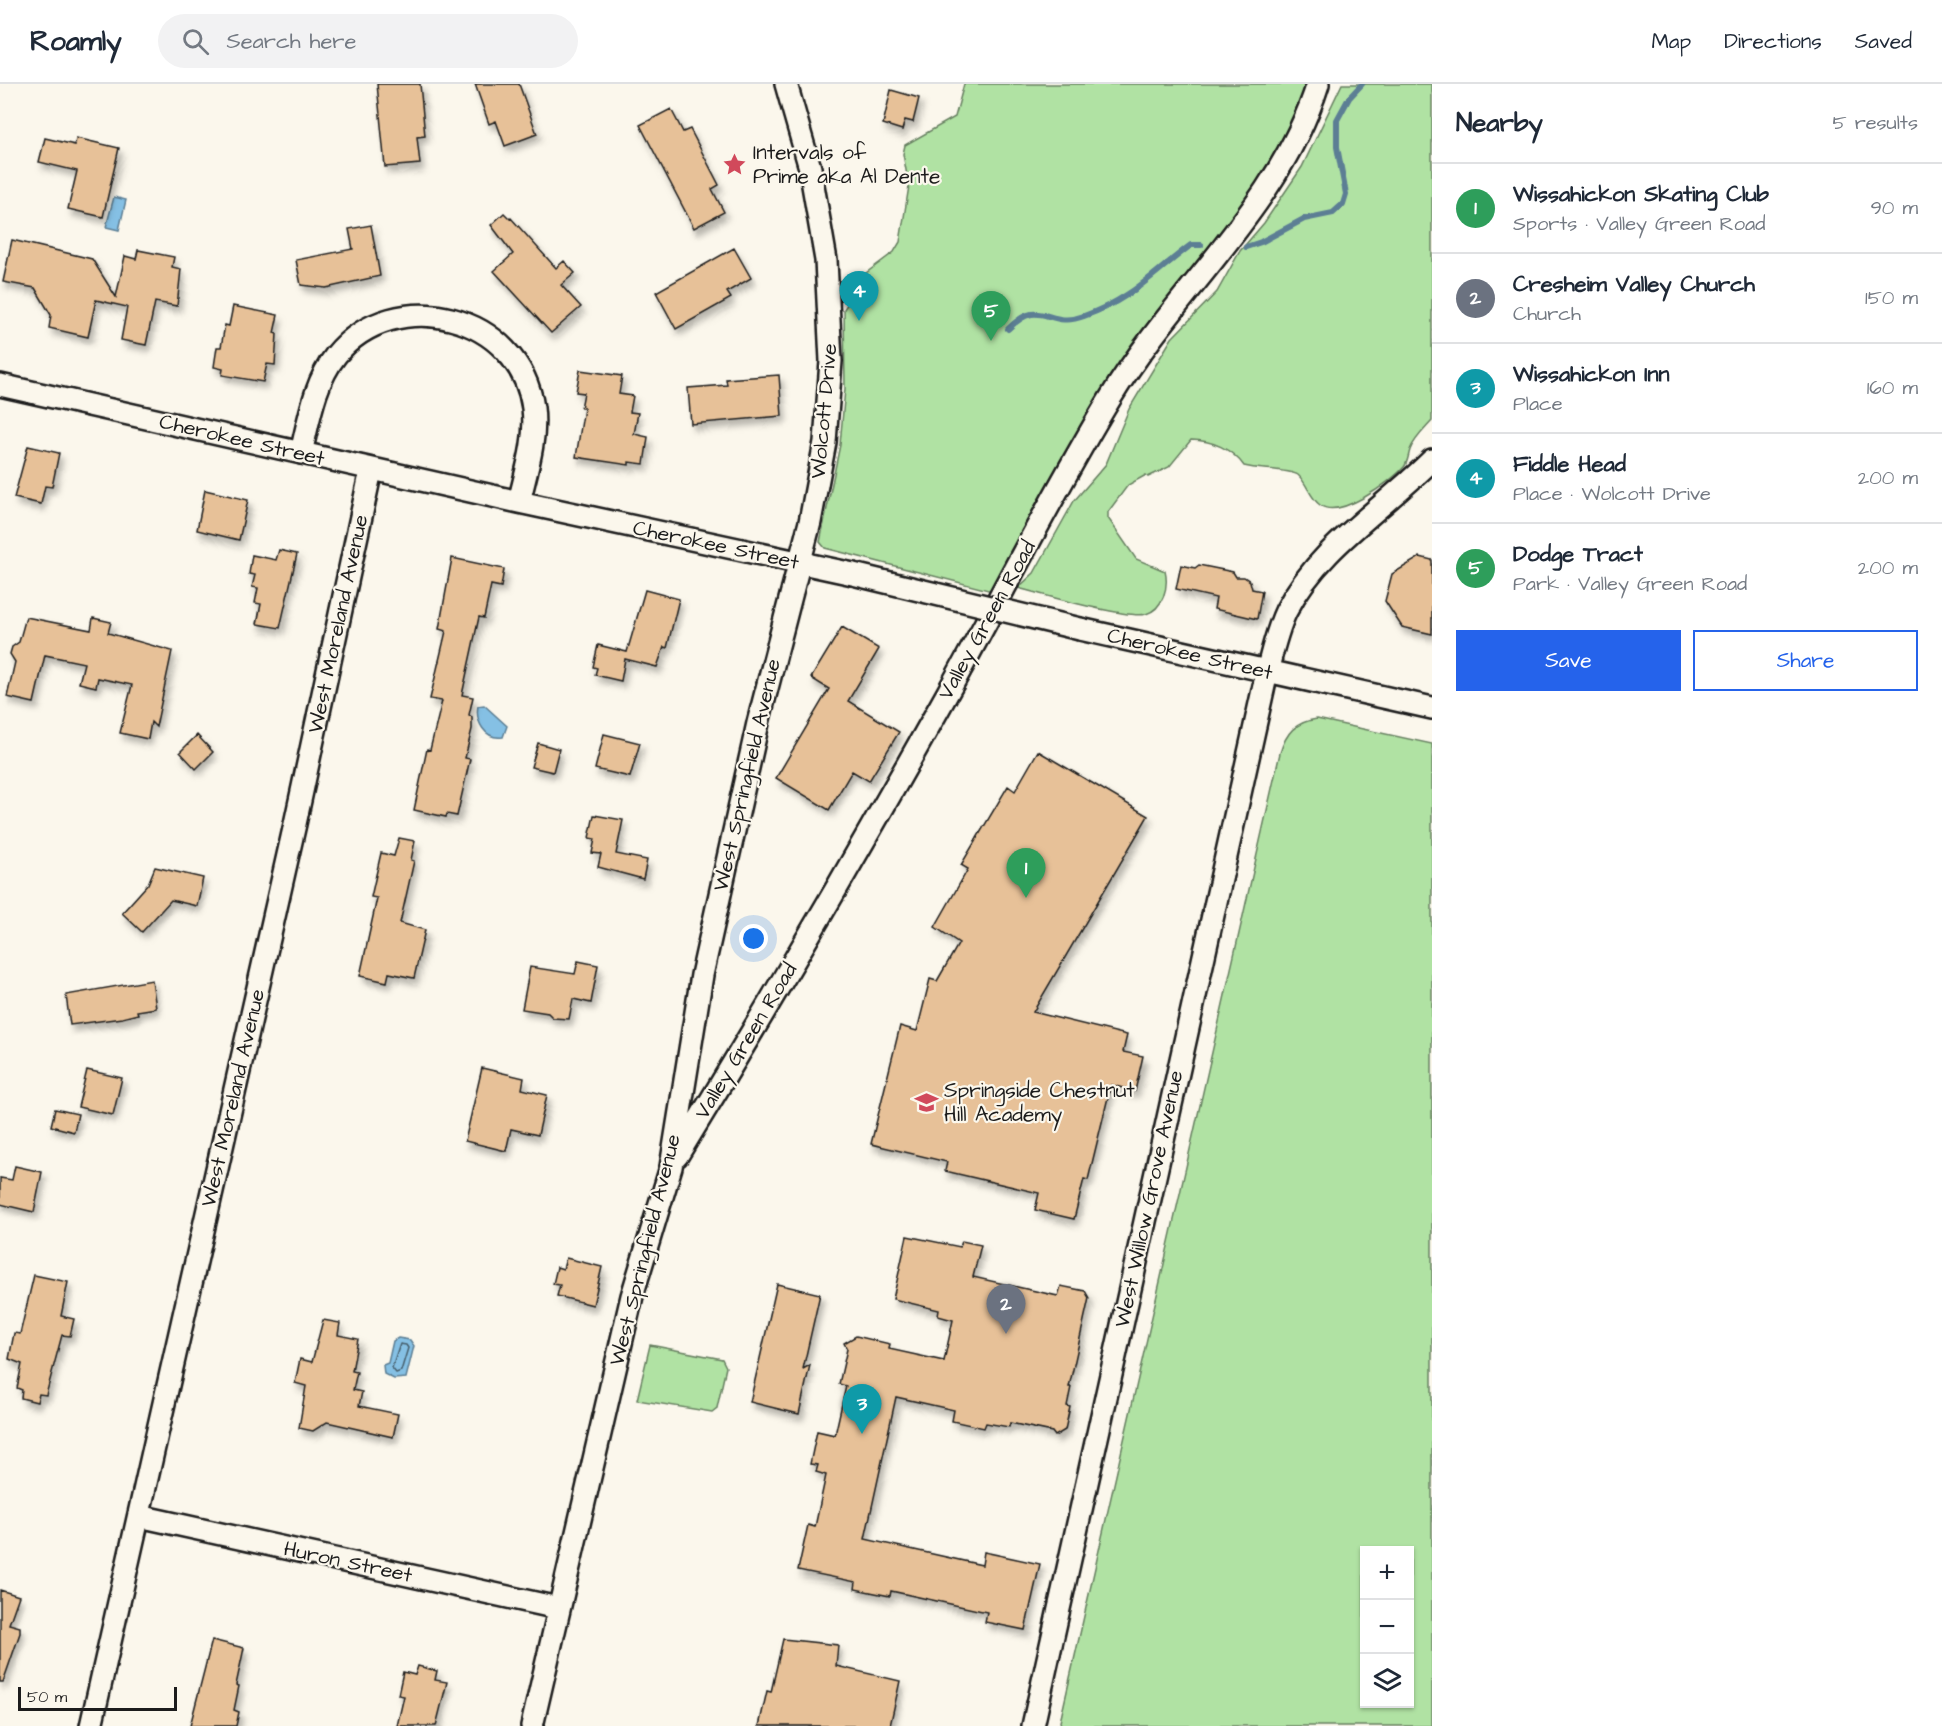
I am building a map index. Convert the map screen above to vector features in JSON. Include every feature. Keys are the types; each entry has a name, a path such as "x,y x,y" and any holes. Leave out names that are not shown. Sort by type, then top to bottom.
{"street":[{"name":"Wolcott Drive","path":"786,84 808,158 820,215 831,322 831,370 825,442 799,562"},
{"name":"Valley Green Road","path":"670,1167 940,705 1097,420 1148,342 1240,224 1288,157 1304,124 1318,84"},
{"path":"301,453 315,396 336,355 353,340 394,319 419,314 445,316 469,323 489,336 519,369 528,389 533,407 534,428 519,502"},
{"name":"Cherokee Street","path":"0,385 371,470 853,573 1080,629 1432,708"},
{"name":"West Willow Grove Avenue","path":"1033,1726 1266,672 1285,612 1296,594 1340,542 1432,460"},
{"name":"West Moreland Avenue","path":"91,1726 303,791 371,470"},
{"name":"West Springfield Avenue","path":"532,1726 632,1296 670,1167 702,975 755,734 799,562"},
{"name":"Huron Street","path":"139,1516 558,1608"}],"green space":[{"path":"964,84 1308,84 1283,143 992,591 825,548 820,542 840,445 845,389 844,309 852,297 858,279 894,252 900,242 909,186 903,154 905,145 955,117"},
{"path":"1342,84 1432,84 1432,421 1414,442 1405,465 1377,490 1352,504 1329,508 1317,502 1304,482 1294,473 1244,466 1234,455 1221,447 1191,440 1169,467 1148,477 1146,475 1128,485 1108,512 1108,518 1136,559 1165,571 1165,590 1157,607 1146,614 1122,613 1084,606 1018,588 1034,573 1074,501 1106,464 1129,409 1172,338 1217,292 1240,251 1264,223 1302,167"},
{"name":"Springside Chestnut Hill Academy","path":"1317,719 1432,744 1432,1726 1062,1726 1060,1722 1280,753 1292,730 1303,723"},
{"path":"650,1345 722,1359 726,1367 717,1408 712,1412 637,1400"}],"water":[{"path":"114,197 126,200 119,230 106,227"},
{"path":"484,705 507,726 503,737 491,736 480,723 478,706"},
{"path":"398,1338 410,1340 414,1346 406,1378 394,1379 384,1374 383,1365 388,1363 393,1341"}],"building":[{"path":"377,84 420,84 425,136 417,137 420,164 385,167"},
{"path":"475,84 519,84 537,134 505,146 496,121 489,124"},
{"path":"891,90 919,98 913,122 905,120 902,130 883,124"},
{"path":"671,109 683,132 690,129 719,185 712,189 724,212 694,228 640,125"},
{"path":"45,138 75,145 76,138 119,148 103,217 68,209 77,171 39,162"},
{"path":"504,213 556,268 564,261 575,273 561,285 581,307 551,333 494,271 513,254 491,225"},
{"path":"371,225 380,276 326,288 301,285 296,260 353,249 349,229"},
{"path":"12,240 92,259 116,297 125,256 136,259 138,250 174,257 172,267 181,269 177,306 155,302 146,345 121,340 127,307 96,300 88,337 49,328 51,315 35,288 3,282"},
{"path":"734,248 751,278 727,292 731,298 676,329 656,292"},
{"path":"233,306 278,315 274,333 277,334 275,365 267,364 263,382 222,375 223,369 214,367 217,347 221,347 225,325 229,326"},
{"path":"580,370 622,376 619,394 633,396 630,412 638,413 634,434 648,437 644,464 629,462 629,465 576,457 584,408 581,408 584,393 576,392"},
{"path":"779,375 782,416 691,424 688,388 727,385 726,379"},
{"path":"28,446 59,453 52,487 45,486 41,504 14,498"},
{"path":"205,490 248,500 239,540 197,530"},
{"path":"279,550 297,554 280,628 257,624 261,604 255,603 258,588 252,587 255,575 249,574 252,555 276,560"},
{"path":"1420,557 1432,560 1432,634 1402,627 1385,601 1392,574"},
{"path":"452,558 504,569 501,587 491,585 484,618 479,617 462,695 473,697 469,715 472,717 472,729 465,758 470,759 457,816 447,814 446,817 414,810 427,749 430,750 442,701 430,699 446,631 439,629"},
{"path":"1181,565 1195,568 1199,565 1233,572 1236,577 1244,577 1250,581 1252,589 1262,591 1257,619 1214,609 1216,598 1176,589"},
{"path":"645,590 679,599 667,648 664,647 657,667 625,659 621,681 595,675 597,668 593,667 598,645 627,652"},
{"path":"26,617 91,630 93,618 111,622 108,633 172,651 156,727 151,722 148,739 120,733 132,685 98,678 96,687 79,683 84,663 45,655 34,703 7,697 15,662 10,654 12,647 19,642"},
{"path":"842,627 879,649 848,701 899,732 869,781 852,771 829,810 776,778 829,689 811,678"},
{"path":"604,734 640,743 630,777 595,769"},
{"path":"197,735 213,752 196,769 180,752"},
{"path":"538,743 559,749 553,772 531,767"},
{"path":"1038,751 1148,816 1033,1012 1127,1035 1123,1052 1143,1056 1135,1091 1111,1085 1088,1180 1084,1179 1074,1219 1035,1210 1039,1193 945,1171 947,1162 871,1144 900,1026 917,1031 930,979 937,981 959,943 935,927 968,869 961,865 1008,786 1015,791"},
{"path":"594,815 623,820 616,854 647,860 643,879 598,867 601,854 592,853 595,839 589,838"},
{"path":"399,838 415,841 411,860 414,861 400,923 425,930 414,978 389,973 387,982 360,976 377,898 371,897 381,853 394,856"},
{"path":"155,867 203,878 197,906 171,900 142,932 122,913 148,884"},
{"path":"578,961 598,965 591,1003 573,999 569,1019 553,1018 548,1013 522,1009 530,967 575,974"},
{"path":"152,980 156,1008 137,1011 138,1014 122,1018 70,1025 66,995"},
{"path":"482,1068 524,1078 522,1089 547,1095 538,1135 511,1129 506,1151 465,1141"},
{"path":"87,1070 122,1078 113,1115 78,1107"},
{"path":"55,1109 78,1114 74,1132 51,1126"},
{"path":"15,1166 42,1172 34,1212 0,1204 0,1178 12,1180"},
{"path":"907,1236 960,1247 962,1241 981,1245 973,1277 1058,1296 1061,1286 1085,1291 1089,1298 1069,1387 1071,1387 1067,1406 1070,1407 1065,1430 1055,1436 1052,1432 1010,1423 1009,1427 986,1423 984,1428 952,1421 954,1410 896,1397 865,1539 982,1565 984,1552 1040,1564 1025,1630 985,1622 987,1612 891,1591 890,1596 855,1589 856,1582 798,1570 808,1525 815,1527 826,1475 816,1472 818,1465 810,1464 817,1431 835,1435 846,1386 839,1384 847,1349 844,1343 856,1336 890,1344 889,1349 944,1361 953,1320 938,1316 939,1310 893,1299"},
{"path":"566,1258 602,1267 593,1305 557,1296 560,1285 553,1284 557,1267 563,1269"},
{"path":"34,1275 68,1282 61,1316 74,1319 70,1336 62,1335 46,1395 39,1394 37,1402 21,1398 22,1390 17,1388 22,1364 9,1359 14,1333 20,1334"},
{"path":"777,1284 820,1294 803,1369 810,1365 799,1414 750,1402"},
{"path":"323,1320 340,1323 338,1335 358,1339 352,1371 357,1372 353,1390 362,1392 359,1406 398,1414 393,1437 327,1422 313,1431 299,1428 306,1386 295,1383 300,1359 312,1362"},
{"path":"0,1590 19,1596 9,1624 20,1627 20,1633 3,1682 0,1682"},
{"path":"783,1639 838,1645 836,1666 900,1681 890,1726 759,1726 767,1691 771,1692"},
{"path":"212,1640 244,1648 236,1685 239,1686 234,1710 239,1712 236,1726 190,1726"},
{"path":"418,1666 437,1671 435,1680 447,1682 436,1726 397,1726 404,1696 398,1695 403,1672 415,1675"}],"waterway":[{"path":"1246,247 1261,242 1304,219 1333,213 1343,204 1346,194 1337,147 1337,120 1349,98 1362,84"},
{"path":"1008,329 1029,315 1072,319 1101,310 1141,285 1191,245 1201,245"}],"place":[{"name":"Intervals of Prime aka Al Dente","path":"735,164"},
{"name":"Fiddle Head","path":"859,321"},
{"name":"Dodge Tract","path":"991,341"},
{"name":"Wissahickon Skating Club","path":"1026,898"},
{"name":"Springside Chestnut Hill Academy","path":"926,1102"},
{"name":"Cresheim Valley Church","path":"1006,1334"},
{"name":"Wissahickon Inn","path":"862,1434"}]}
